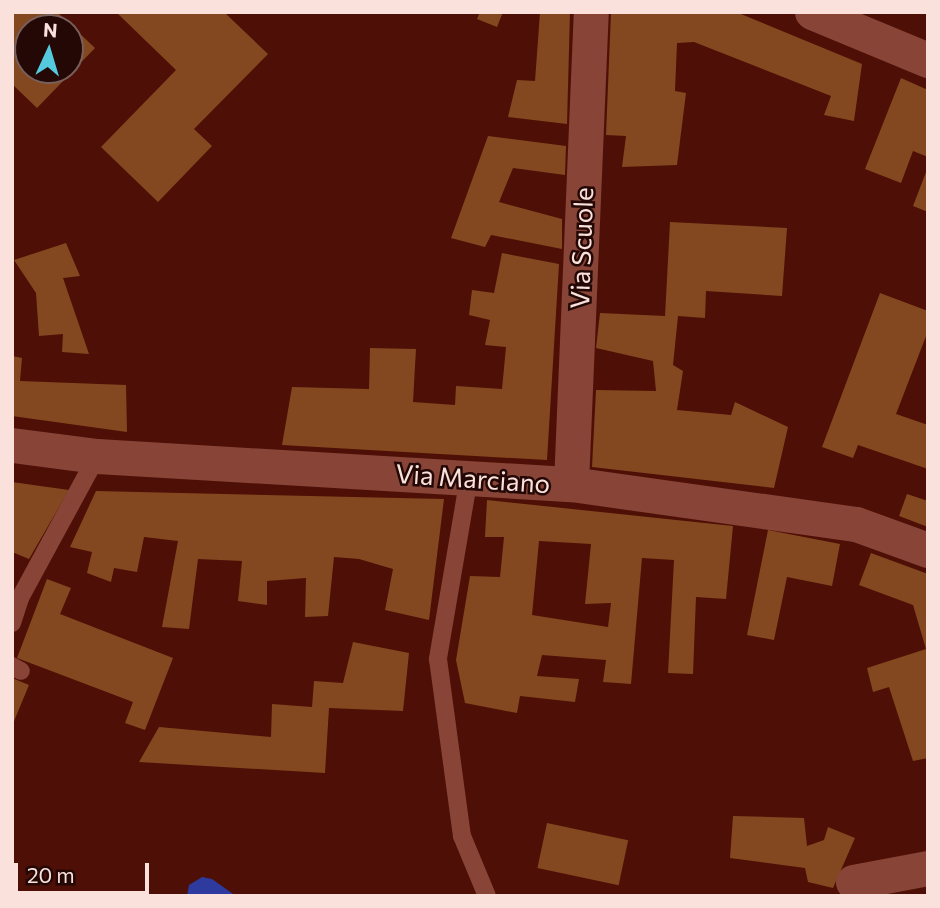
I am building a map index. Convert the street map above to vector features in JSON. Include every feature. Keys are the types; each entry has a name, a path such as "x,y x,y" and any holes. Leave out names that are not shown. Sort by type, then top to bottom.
{"street":[{"name":"Via Scuole","path":"571,484 591,12"},
{"path":"812,12 928,60"},
{"name":"Via Marciano","path":"12,445 97,456 571,484 856,524 928,550"},
{"path":"853,882 928,868"}],"lane":[{"path":"12,623 20,598 97,456"},
{"path":"469,477 438,659 462,836 486,896"}],"shaded area":[{"path":"202,877 212,879 236,896 187,896 189,885"}],"building":[{"path":"12,12 59,14 14,14 14,84 60,84 37,108 12,84"},
{"path":"116,12 224,12 268,54 194,129 212,146 158,202 101,147 176,70"},
{"path":"480,12 503,12 497,27 477,19"},
{"path":"540,12 570,12 567,124 508,117 517,80 535,81"},
{"path":"611,12 736,12 862,64 854,121 824,115 831,96 694,42 677,43 675,91 686,93 677,165 622,167 626,136 606,135"},
{"path":"84,38 95,48 84,59"},
{"path":"901,78 928,90 928,157 913,151 901,183 865,169"},
{"path":"488,136 566,146 565,175 513,168 499,202 562,219 562,249 491,235 485,247 451,238"},
{"path":"928,167 928,212 913,206"},
{"path":"670,222 787,228 782,296 706,291 705,318 678,316 673,365 683,371 677,410 731,415 735,402 788,427 774,488 592,467 596,390 656,391 653,361 596,348 600,313 665,316"},
{"path":"66,243 80,276 63,278 89,354 62,352 63,334 39,336 36,293 14,260"},
{"path":"502,253 559,264 547,460 282,445 292,387 369,389 370,348 416,349 413,402 455,405 456,386 502,389 506,347 485,345 490,320 469,315 472,290 494,293"},
{"path":"880,293 928,311 928,331 896,414 928,425 928,469 858,445 853,458 822,447"},
{"path":"12,356 22,358 20,381 126,385 127,432 12,416"},
{"path":"12,482 69,490 29,559 12,552"},
{"path":"96,491 444,499 429,620 385,610 393,569 359,559 334,557 328,616 305,617 306,578 267,581 267,605 238,601 242,561 198,559 189,629 162,627 178,541 144,537 137,572 114,568 111,582 87,573 92,552 70,547"},
{"path":"907,494 928,501 928,527 899,516"},
{"path":"487,500 733,526 726,599 696,597 693,674 668,673 674,560 642,558 631,684 603,682 606,660 542,655 537,676 579,679 575,702 520,696 517,713 465,703 456,660 470,576 500,577 504,537 485,537","holes":["539,541 591,544 585,604 611,603 608,627 532,615"]},
{"path":"768,530 840,544 832,586 787,577 774,640 747,635"},
{"path":"871,553 928,574 928,758 913,761 889,687 873,692 867,668 926,649 913,605 859,585"},
{"path":"47,579 71,588 60,614 173,658 145,730 125,723 133,702 17,658"},
{"path":"353,642 409,653 403,711 329,708 325,773 139,762 159,727 271,737 272,704 312,707 314,681 343,683"},
{"path":"12,678 29,685 12,726"},
{"path":"733,816 804,818 807,846 824,840 828,827 855,838 833,888 808,882 805,868 730,858"},
{"path":"547,823 628,840 619,885 537,868"}]}
